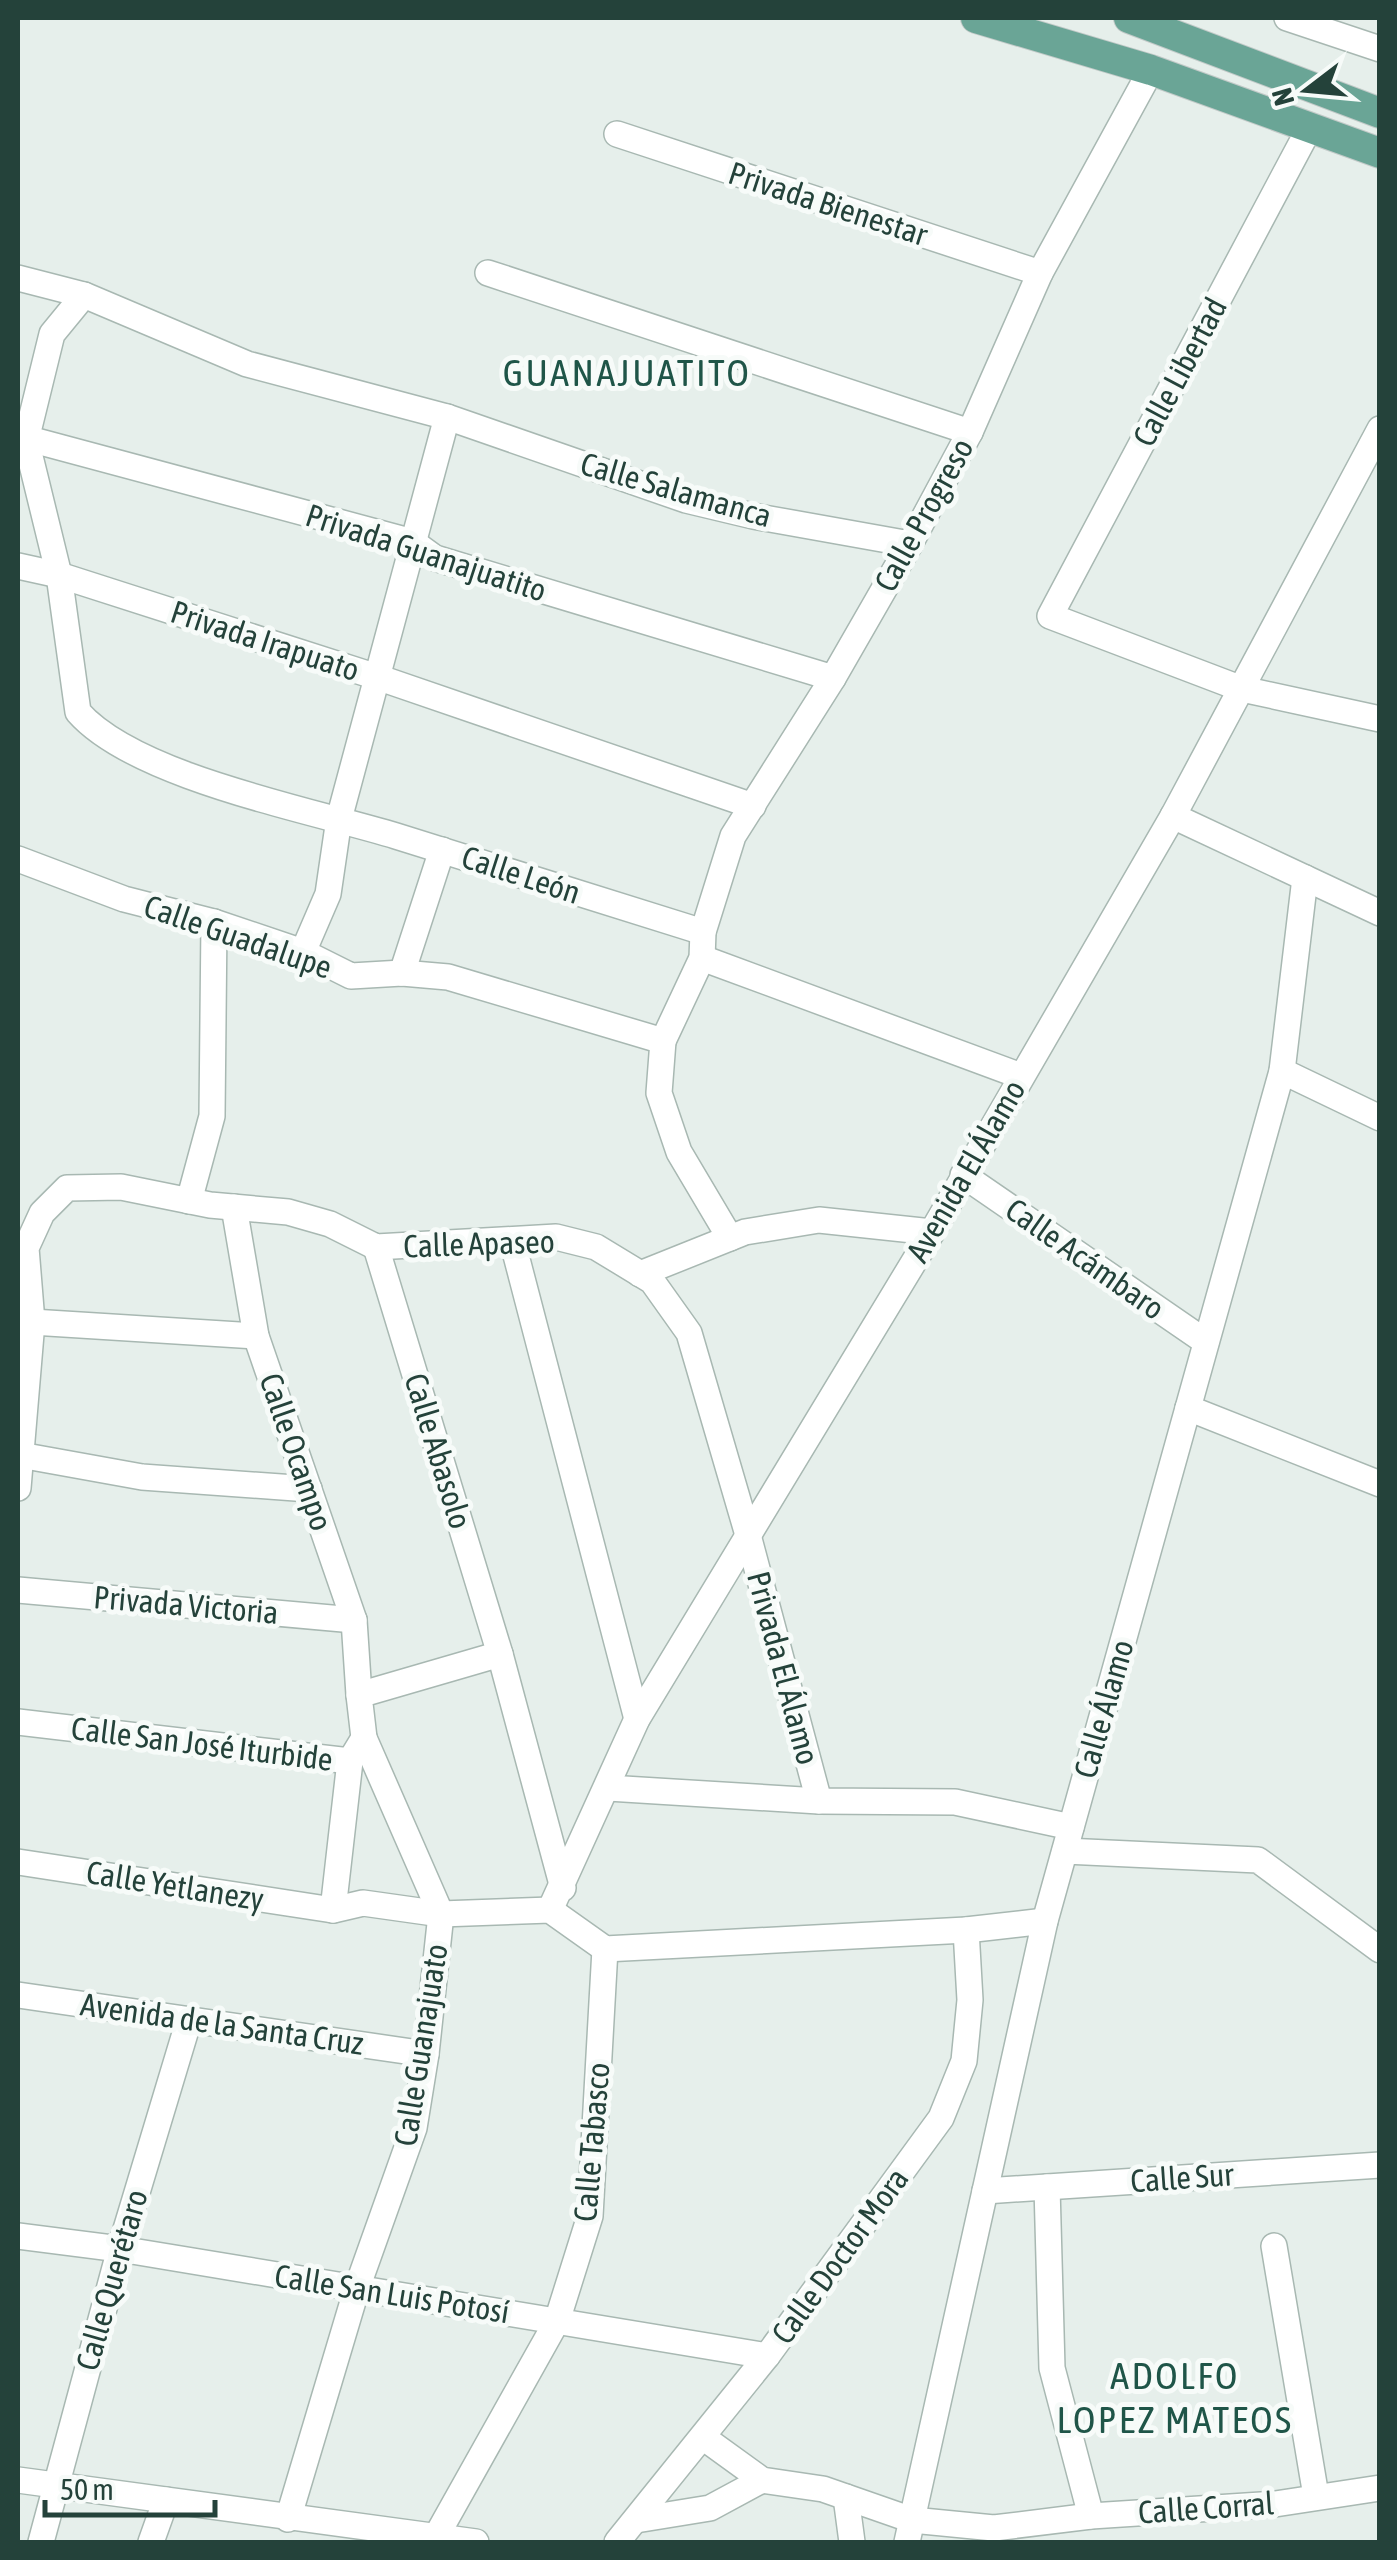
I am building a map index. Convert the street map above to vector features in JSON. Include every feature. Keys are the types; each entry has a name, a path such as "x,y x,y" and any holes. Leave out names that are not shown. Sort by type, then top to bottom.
{"main road":[{"path":"976,18 1150,70 1380,154"},
{"path":"1129,18 1380,113"}],"street":[{"path":"1287,18 1380,49"},
{"name":"Calle Progreso","path":"702,945 734,836 833,678 910,544 970,432 1040,273 1150,70"},
{"name":"Calle Libertad","path":"1242,689 1050,616 1310,128"},
{"name":"Privada Bienestar","path":"616,134 1040,273"},
{"path":"488,274 970,432"},
{"name":"Calle Salamanca","path":"18,278 84,295 246,364 447,417 686,500 910,544"},
{"path":"59,576 22,438 52,334 84,295"},
{"path":"303,952 328,894 338,819 447,417"},
{"name":"Avenida El Álamo","path":"557,1899 637,1719 932,1232 1173,816 1380,430"},
{"name":"Privada Guanajuatito","path":"22,438 413,542 435,558 833,678"},
{"name":"Privada Irapuato","path":"18,566 377,677 752,806"},
{"name":"Calle León","path":"59,576 78,712 92,728 182,774 442,850 702,945 1021,1076"},
{"path":"1242,689 1380,719"},
{"path":"1173,816 1380,913"},
{"path":"402,973 442,850"},
{"name":"Calle Guadalupe","path":"18,859 124,899 214,922 303,952 351,976 402,973 448,977 663,1042"},
{"name":"Calle Álamo","path":"910,2531 1045,1921 1282,1071 1305,878"},
{"path":"190,1201 212,1116 214,922"},
{"path":"702,945 663,1042 659,1094 678,1152 730,1238"},
{"path":"1282,1071 1380,1118"},
{"name":"Calle Acámbaro","path":"963,1175 1206,1342"},
{"name":"Calle Apaseo","path":"32,1322 26,1248 42,1213 67,1188 121,1187 190,1201 288,1212 330,1224 376,1248 556,1237 596,1247 652,1281 689,1334 748,1535"},
{"name":"Calle Ocampo","path":"234,1207 256,1336 354,1620 359,1695"},
{"path":"640,1274 745,1232 819,1220 932,1232"},
{"path":"512,1240 637,1719"},
{"name":"Calle Abasolo","path":"376,1248 500,1654 557,1899"},
{"path":"18,1488 32,1322 256,1336"},
{"path":"1188,1408 1380,1484"},
{"path":"20,1455 142,1477 309,1489"},
{"name":"Privada El Álamo","path":"748,1535 819,1802"},
{"name":"Privada Victoria","path":"18,1590 354,1620"},
{"path":"359,1695 500,1654"},
{"name":"Calle San José Iturbide","path":"18,1722 350,1761 364,1738 359,1695"},
{"path":"364,1738 441,1914"},
{"path":"350,1761 333,1910 364,1903 441,1914 557,1899 606,1950 966,1930 1045,1921"},
{"path":"608,1788 819,1802 955,1802 1068,1839 1258,1860 1380,1950"},
{"name":"Calle Yetlanezy","path":"18,1862 333,1910"},
{"name":"Calle Guanajuato","path":"288,2519 357,2288 414,2128 441,1914"},
{"name":"Calle Doctor Mora","path":"617,2542 767,2356 941,2118 964,2061 970,2000 966,1930"},
{"name":"Calle Tabasco","path":"434,2540 556,2320 590,2216 606,1950"},
{"name":"Avenida de la Santa Cruz","path":"18,1995 426,2054"},
{"name":"Calle Querétaro","path":"41,2542 120,2249 188,2020"},
{"name":"Calle Sur","path":"985,2191 1380,2165"},
{"path":"1048,2187 1052,2368 1091,2516"},
{"name":"Calle San Luis Potosí","path":"18,2236 120,2249 767,2356"},
{"path":"1274,2246 1316,2496"},
{"path":"636,2520 710,2508 762,2480 704,2438"},
{"path":"18,2480 288,2519 335,2534 476,2542"},
{"name":"Calle Corral","path":"762,2480 824,2489 910,2531 994,2528 1091,2516 1275,2504 1380,2488"},
{"path":"846,2497 852,2542"},
{"path":"150,2542 166,2500"}],"district":[{"name":"GUANAJUATITO","path":"627,373"},
{"name":"ADOLFO LOPEZ MATEOS","path":"1175,2398"}]}
